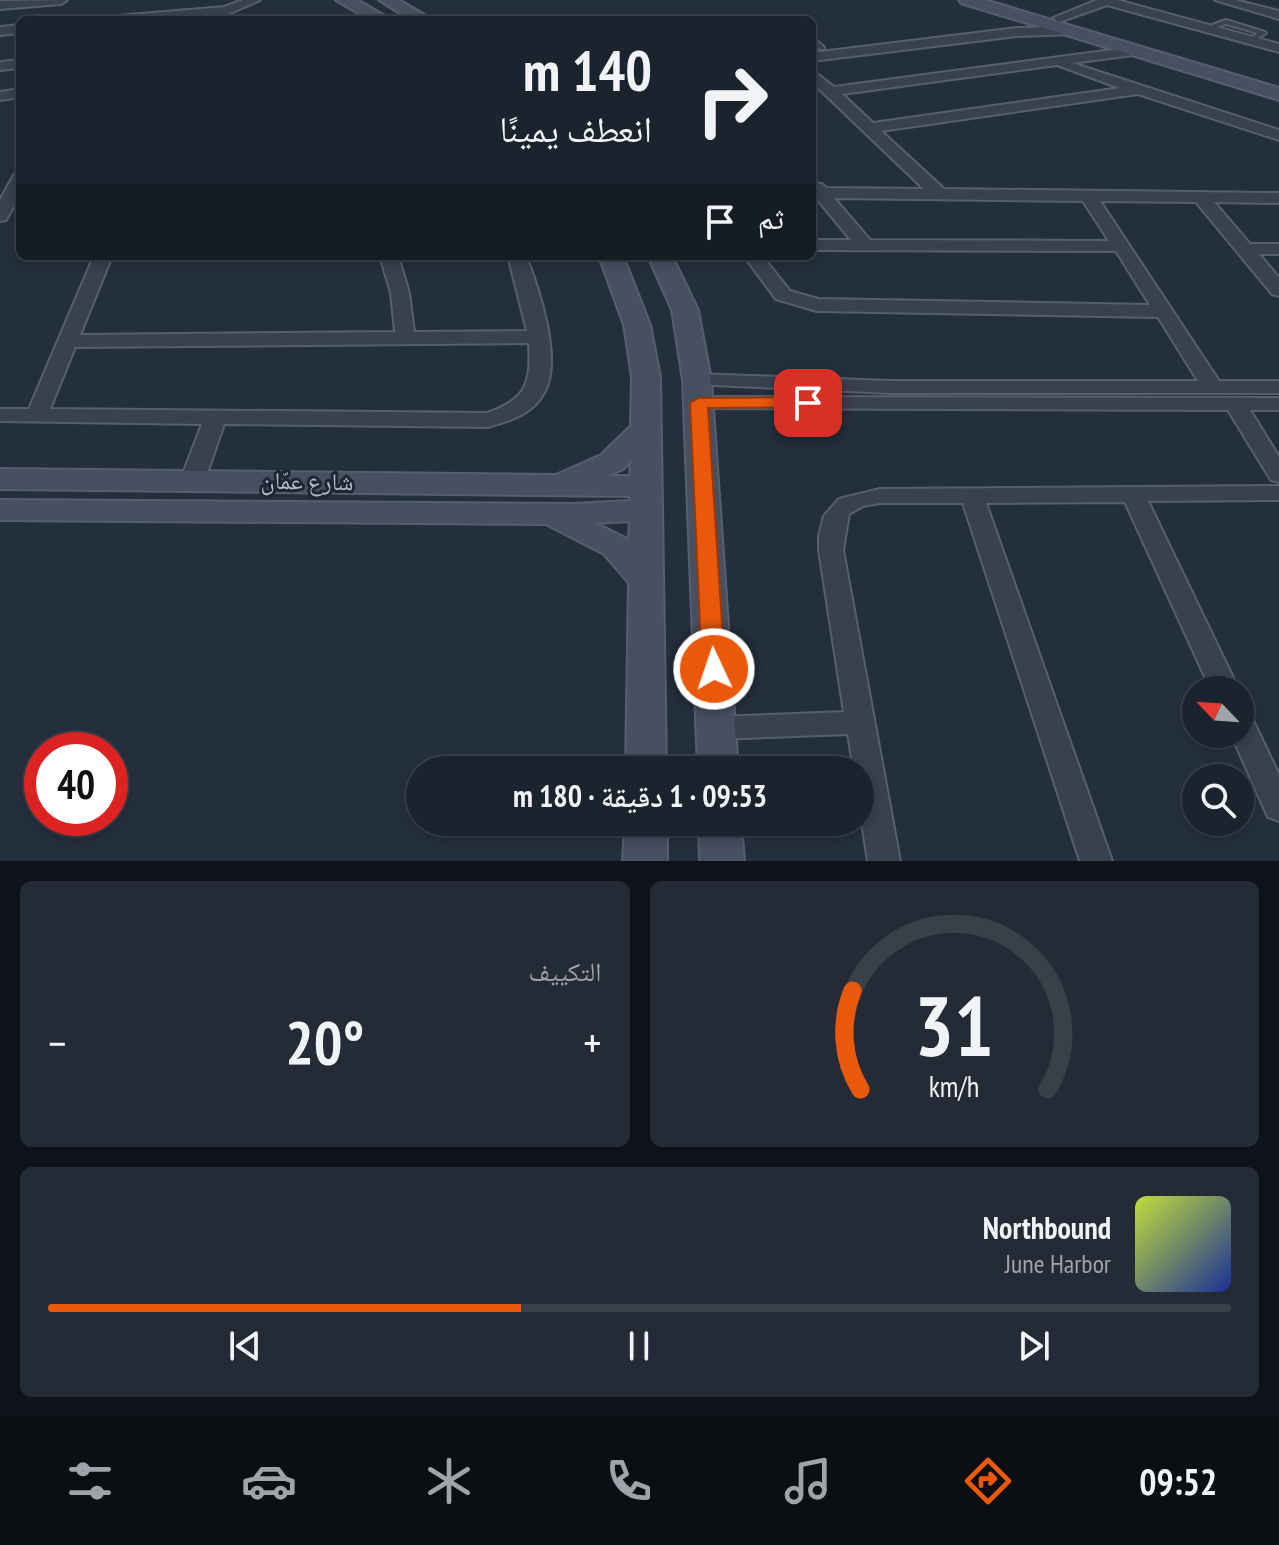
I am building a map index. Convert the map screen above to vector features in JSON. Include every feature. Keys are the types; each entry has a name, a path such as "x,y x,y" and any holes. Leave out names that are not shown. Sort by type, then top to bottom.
{"street":[{"path":"0,5 61,0"},
{"path":"165,16 226,11 254,0"},
{"path":"344,0 374,16"},
{"path":"387,0 417,16"},
{"path":"967,0 1001,12 1064,24 1279,83"},
{"path":"816,48 1017,32 1064,24 1106,0 1279,48"},
{"path":"1221,0 1279,15"},
{"path":"1001,12 1018,27 1017,32"},
{"path":"816,48 1001,12"},
{"path":"1064,24 1135,51 1279,94"},
{"path":"833,91 1135,51"},
{"path":"1059,63 1279,135"},
{"path":"816,77 939,194"},
{"path":"872,128 1137,90"},
{"path":"0,216 16,186"},
{"path":"817,188 939,194 1279,198"},
{"path":"817,188 865,245"},
{"path":"1088,195 1213,387"},
{"path":"1201,197 1279,290"},
{"path":"816,245 1119,246"},
{"path":"1245,249 1279,249"},
{"path":"37,415 101,260"},
{"path":"390,260 400,293 405,336"},
{"path":"0,415 488,420 507,414 534,394 539,381 530,286 519,260"},
{"path":"613,260 637,325 646,377 646,428 630,499 646,581 646,756"},
{"path":"662,260 685,310 698,392 718,756"},
{"path":"756,260 783,295 817,305 1161,311"},
{"path":"70,341 537,337"},
{"path":"757,393 1279,387"},
{"path":"698,392 1279,404"},
{"path":"1235,404 1279,475"},
{"path":"193,479 215,419"},
{"path":"646,428 612,462 549,500 575,525 616,546 646,581"},
{"name":"شارع عمّان","path":"0,479 193,479 549,500"},
{"path":"884,861 831,550 833,520 842,507 859,498 1279,493"},
{"path":"972,495 1096,861"},
{"path":"1134,496 1218,676"},
{"name":"شارع عمّان","path":"0,510 630,499"},
{"path":"717,728 860,722"},
{"path":"1252,748 1279,808"},
{"path":"645,861 646,836"},
{"path":"721,836 722,861"}],"route":[{"path":"714,669 699,403 808,403"}]}
